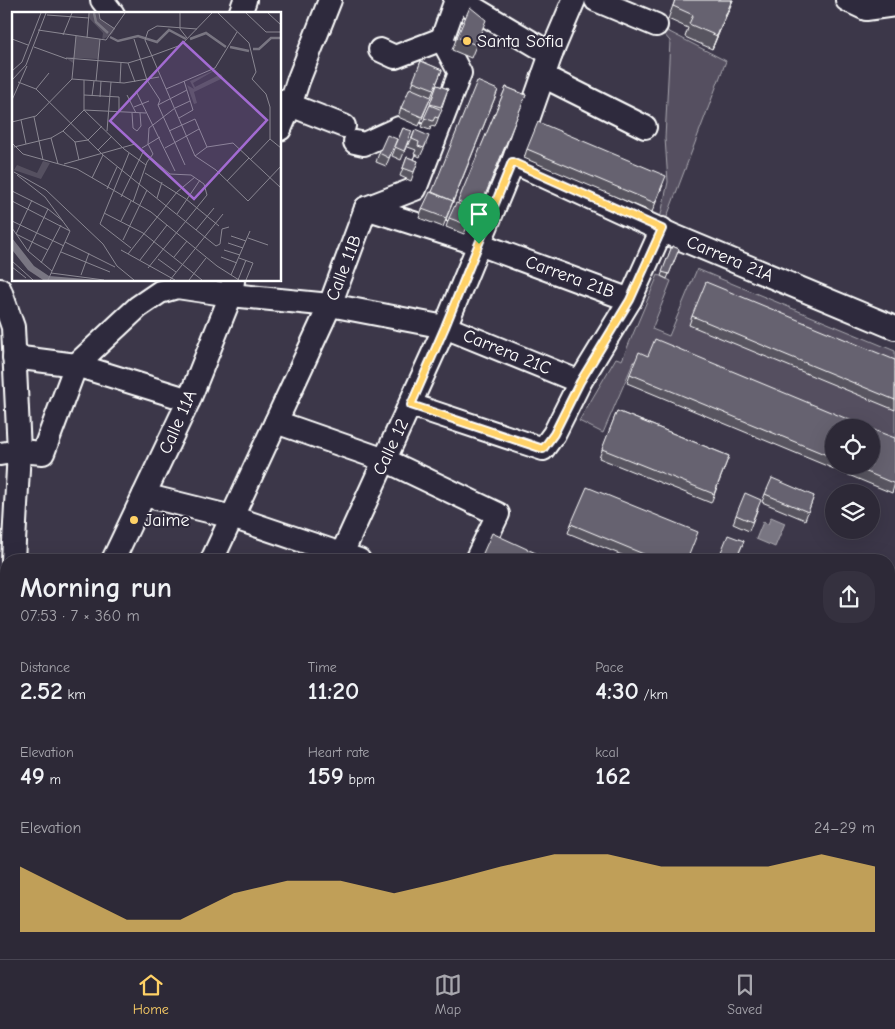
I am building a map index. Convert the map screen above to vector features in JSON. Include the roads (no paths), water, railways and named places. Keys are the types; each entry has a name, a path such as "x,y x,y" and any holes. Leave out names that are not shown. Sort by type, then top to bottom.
{"street":[{"path":"241,12 245,0"},
{"path":"281,124 285,104 298,81 330,0"},
{"path":"380,50 395,57 442,39 458,0 551,54"},
{"name":"Calle 12","path":"348,554 385,460 445,327 479,244 512,162 551,54 574,0"},
{"path":"596,0 656,25"},
{"path":"857,5 895,5"},
{"path":"366,208 415,189 460,73 442,39"},
{"path":"543,76 645,127"},
{"path":"285,104 350,134 364,144 399,128 434,140"},
{"name":"Carrera 21A","path":"512,162 674,236 895,328"},
{"name":"Carrera 21B","path":"366,208 479,244 630,300"},
{"name":"Calle 11B","path":"215,554 330,305 366,208"},
{"path":"411,405 543,449 554,434 580,382 630,300 662,229"},
{"name":"Carrera 21C","path":"76,365 138,307 160,292 177,287 232,288 445,327 580,382"},
{"name":"Calle 11A","path":"117,554 188,400 232,288"},
{"path":"0,290 13,327 10,369 9,554"},
{"path":"10,453 43,453 76,365"},
{"path":"10,369 76,365 188,400"},
{"path":"276,422 385,460 498,514 479,554"},
{"path":"144,495 232,516 335,554"}],"place":[{"name":"Santa Sofia","path":"467,41"},
{"name":"Jaime","path":"134,520"}]}
